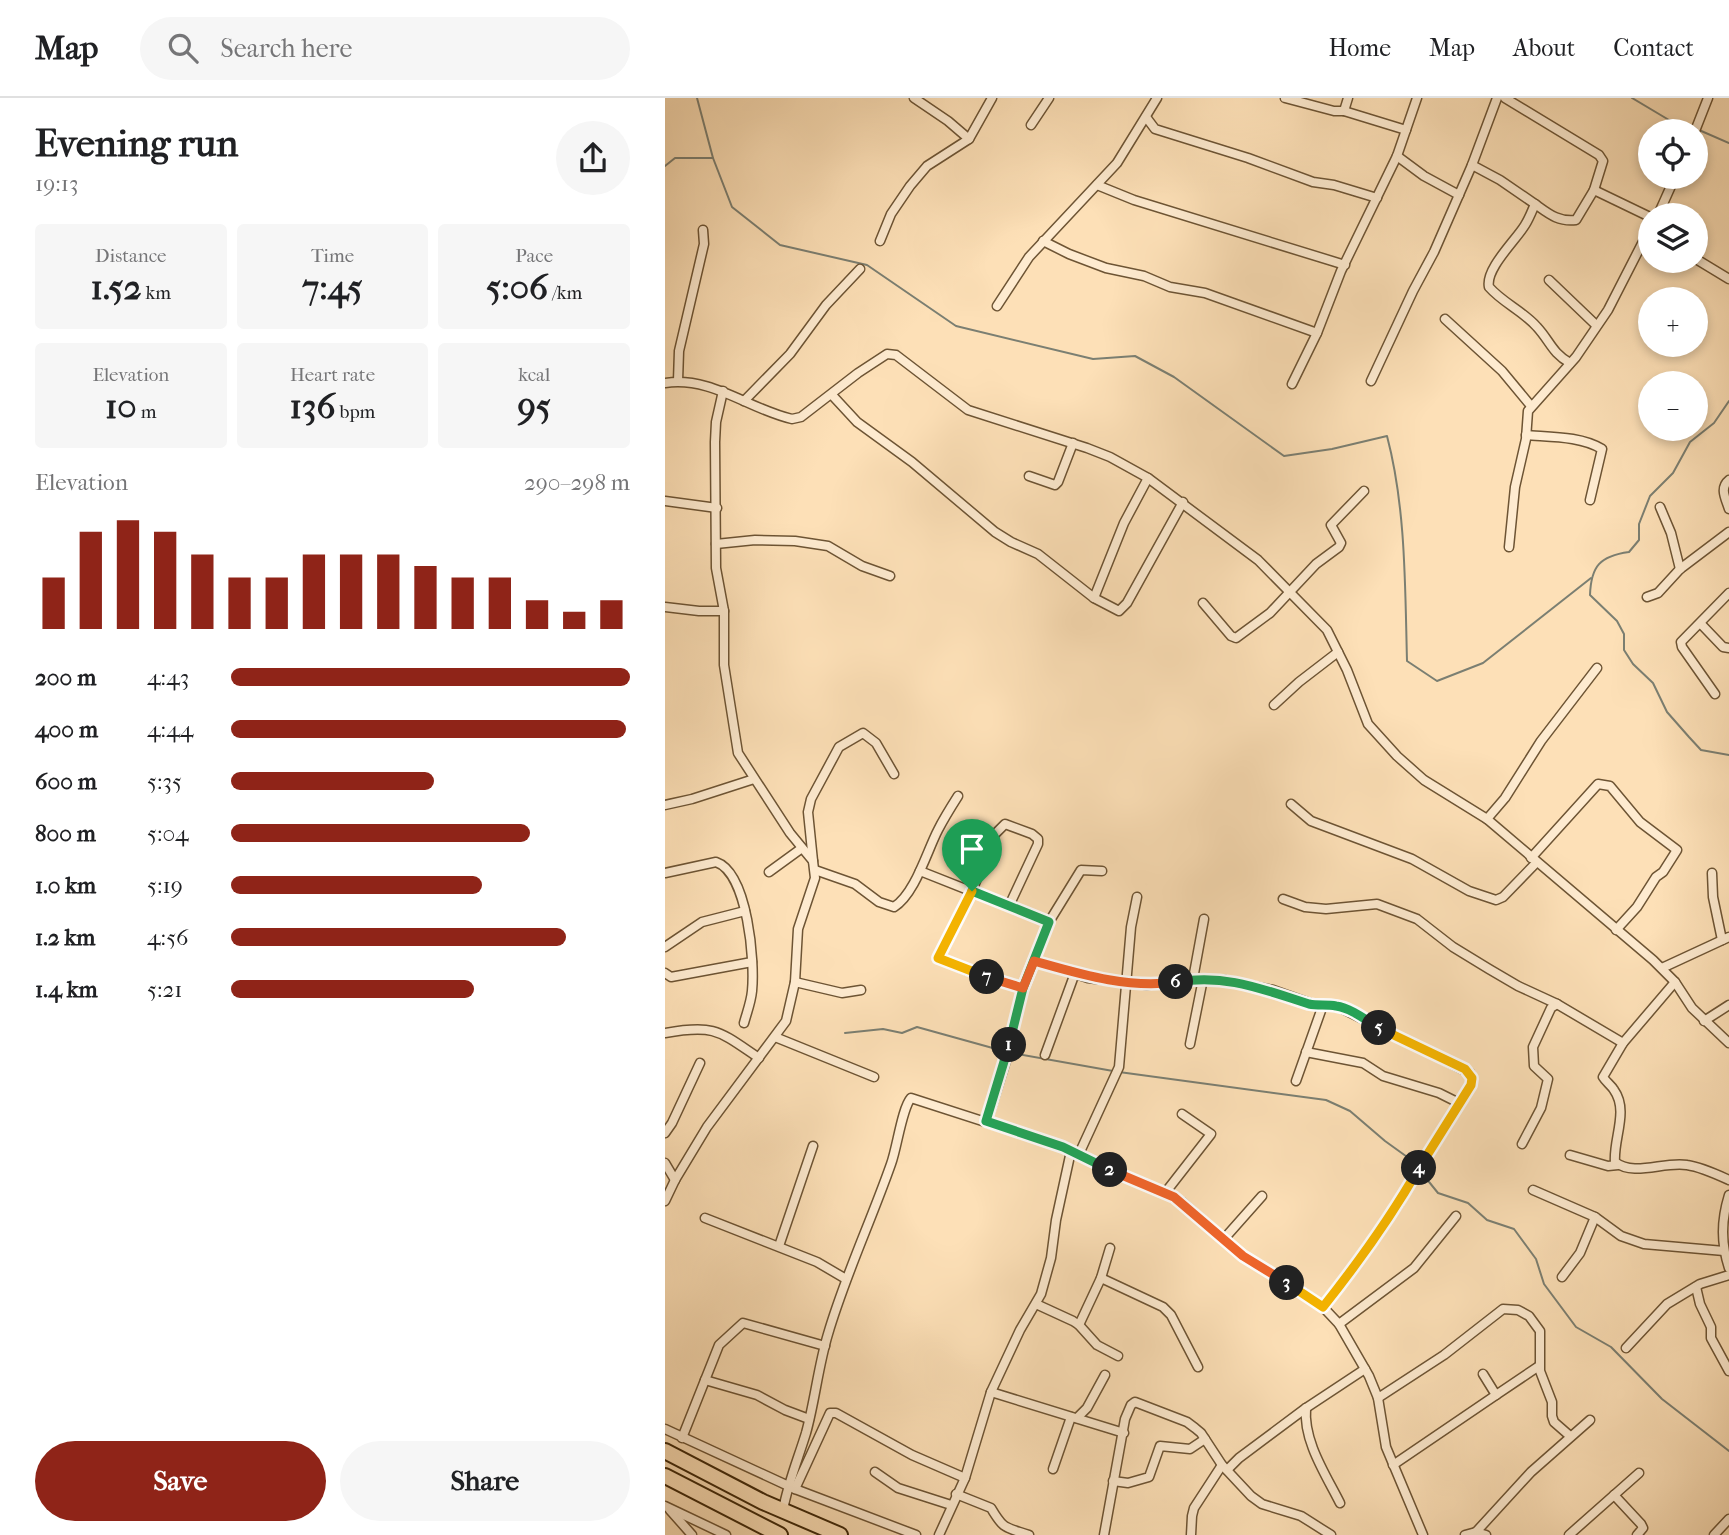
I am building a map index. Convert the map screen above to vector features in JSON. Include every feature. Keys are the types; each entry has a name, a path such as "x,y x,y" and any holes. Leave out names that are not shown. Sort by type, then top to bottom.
{"highway":[{"path":"665,1451 783,1510 840,1535"},
{"path":"665,1476 780,1535"}],"street":[{"path":"914,98 969,139"},
{"path":"880,241 891,214 926,166 969,139 992,98"},
{"path":"1031,125 1049,98"},
{"path":"997,306 1029,257 1117,163 1157,98"},
{"path":"1285,98 1334,111 1344,111 1406,130"},
{"path":"1344,111 1348,98"},
{"path":"1292,384 1397,156 1417,98"},
{"path":"1371,381 1413,291 1426,270 1472,165 1497,98"},
{"path":"1472,165 1500,180 1556,219 1565,222 1576,220 1594,190 1603,161 1599,155 1505,98"},
{"path":"1700,119 1708,98"},
{"path":"1146,117 1155,129 1313,182 1377,198"},
{"path":"1397,156 1424,176 1459,195"},
{"path":"1097,185 1134,200 1345,265"},
{"path":"1594,190 1638,211"},
{"path":"1535,204 1488,284 1501,301 1537,327 1554,353 1570,363"},
{"path":"678,381 679,351 703,244 703,229"},
{"path":"1043,241 1106,268 1152,278 1170,288 1205,293 1317,333"},
{"path":"1509,547 1515,486 1526,435 1526,418 1531,406 1570,363 1608,310 1638,253"},
{"path":"1708,266 1729,279"},
{"path":"744,401 790,354 826,305 860,269"},
{"path":"1549,280 1596,325"},
{"path":"1445,318 1503,371 1531,406"},
{"path":"665,383 678,381 704,384 792,419 801,417 857,373 887,354 896,355 968,410 1073,443 1110,457 1148,478 1258,560 1308,612 1322,622 1376,735 1424,780 1487,819 1662,968 1692,1008 1729,1043"},
{"path":"723,391 716,422 716,568 724,611 724,665 738,753 814,865 855,884 879,902 894,907 900,903 919,871 958,796"},
{"path":"832,395 857,422 912,462 995,532 1038,554 1112,609 1124,609 1182,502"},
{"path":"1526,435 1570,440 1602,449 1590,500"},
{"path":"1029,476 1055,485 1073,443"},
{"path":"1094,598 1124,523 1148,478"},
{"path":"1729,480 1724,486 1729,509"},
{"path":"1203,603 1231,636 1236,638 1270,613 1316,564 1339,547 1340,541 1331,525 1364,491"},
{"path":"665,501 717,508"},
{"path":"1660,507 1671,533 1680,569"},
{"path":"1647,597 1658,593 1680,569 1729,532"},
{"path":"716,544 755,540 795,541 828,546 862,566 890,576"},
{"path":"1715,694 1682,647 1683,638 1701,624 1729,593"},
{"path":"665,607 724,611"},
{"path":"1701,624 1723,647 1729,648"},
{"path":"1274,705 1338,652"},
{"path":"1487,819 1505,798 1541,741 1597,668"},
{"path":"665,1201 707,1127 786,1020 796,982 797,939 813,888 814,865 808,812 811,799 839,747 863,733 876,743 894,774"},
{"path":"665,805 754,779"},
{"path":"1291,804 1311,821 1412,859 1469,891 1496,900 1503,897 1598,784 1610,786 1640,822 1677,850 1637,908 1616,930"},
{"path":"1009,906 1038,839 1005,824 995,834 972,891 938,958 1023,988"},
{"path":"769,872 802,848"},
{"path":"665,873 716,862 721,864 739,891 751,937 752,962 753,991 744,1023"},
{"path":"986,1121 1008,1054 1023,988 1049,922 1080,870 1103,871"},
{"path":"919,871 1049,922"},
{"path":"1662,968 1726,939 1713,897 1712,873"},
{"path":"939,1535 965,1478 991,1392 1020,1330 1036,1304 1051,1258 1058,1209 1075,1152 1119,1067 1132,919 1137,897"},
{"path":"1283,899 1305,907 1326,909 1377,904 1417,919 1453,947 1489,969 1557,1004 1623,1043"},
{"path":"665,947 702,922 745,911"},
{"path":"1190,1044 1204,919"},
{"path":"1034,961 1088,978 1126,983 1157,985 1198,979 1224,980 1257,986 1308,1003 1344,1008 1470,1073 1471,1085 1399,1203 1323,1307"},
{"path":"665,973 671,977 752,962"},
{"path":"1045,1055 1075,973"},
{"path":"796,982 842,993 861,990"},
{"path":"1618,1165 1614,1157 1620,1126 1619,1104 1614,1089 1603,1077 1623,1043 1675,982"},
{"path":"1522,1144 1541,1108 1548,1079 1534,1066 1533,1047 1551,1008 1557,1004"},
{"path":"1296,1081 1323,1005"},
{"path":"1704,1021 1729,1005"},
{"path":"665,1033 705,1028 725,1035 759,1058"},
{"path":"775,1037 874,1077"},
{"path":"1306,1052 1363,1063 1383,1076 1459,1103"},
{"path":"665,1133 700,1063"},
{"path":"783,1510 809,1419 825,1346 846,1279 882,1191 909,1100 917,1099 1075,1152 1165,1193 1182,1202 1243,1256 1323,1307 1339,1324 1366,1369 1378,1398 1386,1447 1423,1535"},
{"path":"1165,1193 1211,1134 1182,1114"},
{"path":"779,1246 813,1146"},
{"path":"1570,1155 1608,1166 1646,1168 1684,1164 1729,1180"},
{"path":"665,1163 675,1180"},
{"path":"1533,1190 1595,1217 1631,1241 1724,1251"},
{"path":"1729,1195 1723,1216 1724,1251 1729,1268"},
{"path":"1223,1240 1262,1196"},
{"path":"1339,1324 1414,1268 1456,1216"},
{"path":"1562,1277 1580,1253 1595,1217"},
{"path":"705,1218 827,1266 846,1279"},
{"path":"1079,1325 1101,1278 1110,1248"},
{"path":"1626,1348 1660,1310 1696,1287 1729,1275"},
{"path":"1101,1278 1163,1307 1171,1315 1198,1367"},
{"path":"1696,1287 1711,1327 1711,1338 1729,1371"},
{"path":"1036,1304 1079,1325 1097,1345 1118,1356"},
{"path":"1378,1398 1444,1355 1503,1308 1518,1310 1529,1316 1540,1331 1542,1338 1539,1366 1552,1402 1554,1422 1570,1436"},
{"path":"682,1438 719,1345 743,1323 825,1346"},
{"path":"1393,1465 1539,1366"},
{"path":"1191,1535 1195,1508 1225,1468 1306,1408 1366,1369"},
{"path":"1483,1374 1496,1395"},
{"path":"1053,1469 1074,1418 1087,1408 1105,1375"},
{"path":"705,1380 757,1395 809,1419"},
{"path":"991,1392 1123,1433"},
{"path":"1104,1535 1125,1419 1135,1402 1187,1422 1201,1433 1225,1468 1262,1504 1301,1516 1331,1535"},
{"path":"1306,1408 1306,1426 1313,1446 1340,1503"},
{"path":"791,1487 830,1413 836,1413 912,1455 965,1478"},
{"path":"1476,1532 1531,1472 1590,1420"},
{"path":"665,1429 791,1487 916,1535"},
{"path":"1113,1481 1128,1483 1149,1477 1160,1446 1190,1449 1206,1439"},
{"path":"875,1472 898,1488 951,1506"},
{"path":"1569,1535 1639,1473"},
{"path":"956,1494 991,1508 994,1517 1004,1527 1029,1535"},
{"path":"1614,1495 1641,1524 1643,1528 1637,1535"},
{"path":"667,1507 692,1535"},
{"path":"667,1507 726,1535"},
{"path":"1714,1535 1729,1519"},
{"path":"1465,1535 1476,1532 1486,1535"}],"waterway":[{"path":"697,98 713,158 732,207 780,245 867,265 956,326 1093,359 1135,356 1174,377 1284,456 1332,449 1387,436 1401,519 1407,661 1437,681 1483,663 1591,578"},
{"path":"1632,98 1667,119"},
{"path":"1708,134 1729,143"},
{"path":"665,166 675,158 713,158"},
{"path":"1729,401 1714,423 1690,442 1673,473 1650,496 1639,524 1639,540 1629,552 1611,556 1599,564 1592,577 1590,595 1617,621 1624,634 1624,650 1633,664 1653,683 1667,712 1701,750 1729,755"},
{"path":"845,1033 883,1029 902,1033 917,1027 1007,1052"},
{"path":"1012,1053 1113,1071"},
{"path":"1119,1072 1326,1100 1350,1111 1417,1167"},
{"path":"1421,1172 1438,1193 1468,1203 1487,1220 1514,1229 1536,1259 1544,1284 1576,1327 1611,1347 1662,1399 1729,1451"}],"route":[{"path":"972,891 951,934 939,951 938,958 957,967 1023,988 1034,961 1088,978 1126,983 1157,985 1203,979 1257,986 1315,1005 1344,1008 1470,1073 1471,1085 1399,1203 1323,1307 1243,1256 1174,1197 1063,1147 986,1121 1008,1054 1014,1018 1023,988 1049,922 972,891"}]}
